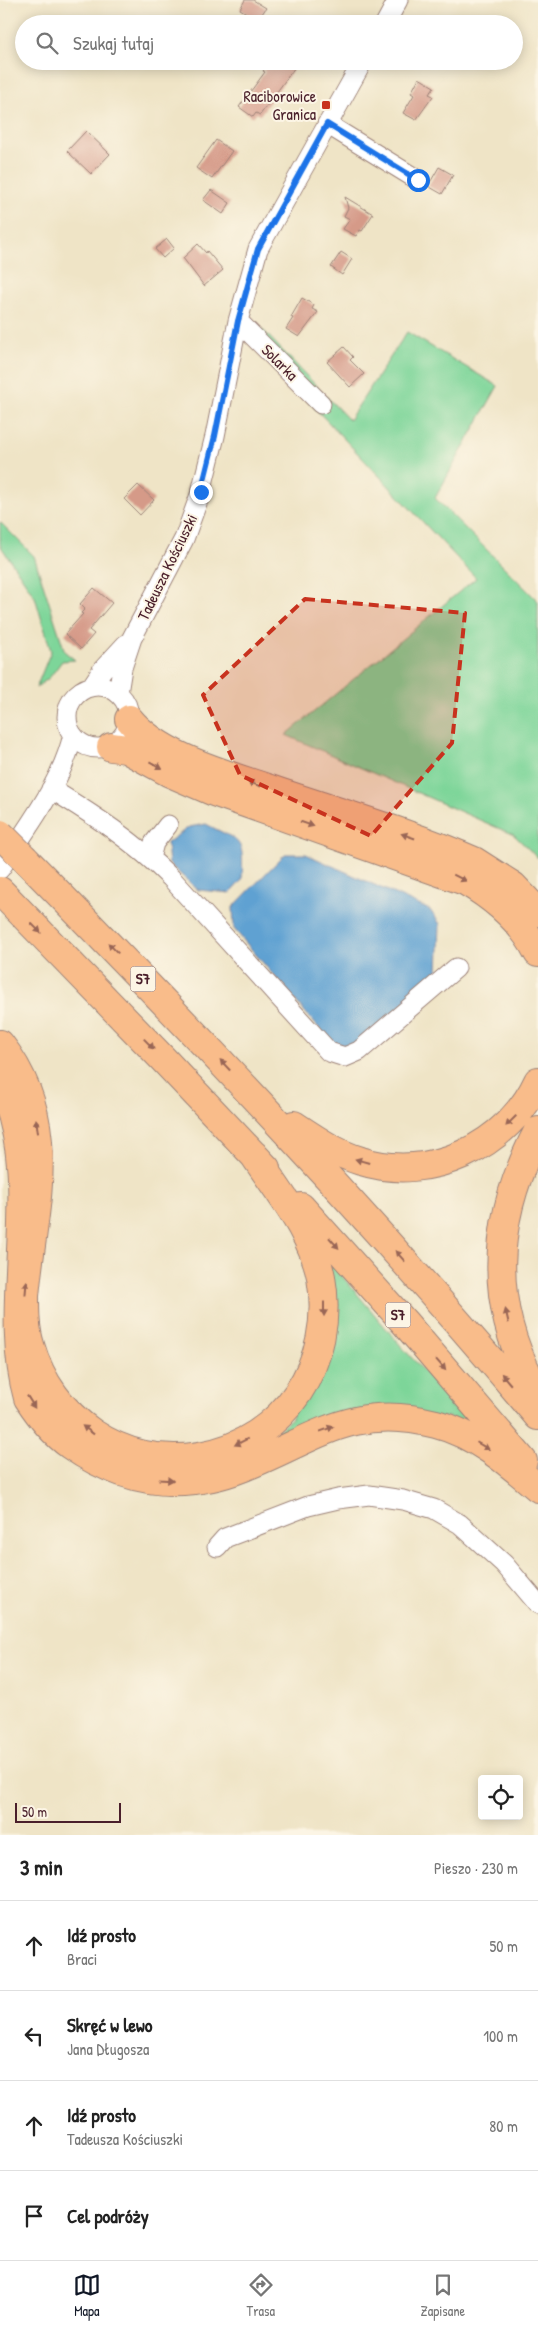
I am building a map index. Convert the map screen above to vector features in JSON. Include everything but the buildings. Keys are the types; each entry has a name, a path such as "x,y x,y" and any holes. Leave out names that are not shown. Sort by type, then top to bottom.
{"highway":[{"path":"129,719 135,727 152,740 200,764 474,861 513,886 538,912"},
{"path":"102,747 126,749 170,773 214,792 465,880 489,895 513,916 538,953"},
{"name":"S7","path":"0,834 259,1100 385,1239 538,1416"},
{"name":"S7","path":"1,884 254,1155 399,1316 538,1479"},
{"path":"0,1044 14,1061 25,1082 38,1125 38,1169 25,1296 25,1316 30,1344 46,1384 64,1410 102,1440 128,1451 153,1457 192,1457 218,1452 240,1443 261,1431 281,1414 306,1381 318,1353 323,1332 324,1306 320,1276 307,1238 254,1155"},
{"path":"259,1100 312,1137 347,1157 384,1166 412,1167 454,1159 483,1144 518,1114 538,1081"},
{"path":"0,1082 9,1104 16,1142 16,1165 2,1293 4,1332 9,1355 24,1392 36,1411 66,1442 84,1455 125,1474 165,1481 185,1481 206,1478 246,1466 313,1434 340,1424 381,1418 412,1419 438,1424 466,1436 489,1449 538,1488"},
{"path":"538,1131 522,1165 508,1205 502,1238 501,1275 510,1329 521,1362 538,1393"}],"street":[{"path":"390,15 398,0"},
{"name":"Tadeusza Kościuszki","path":"118,693 122,668 132,638 184,539 201,492 215,436 238,321 258,249 358,70"},
{"path":"327,124 418,180"},
{"name":"Solarka","path":"238,321 321,404"},
{"name":"Tadeusza Kościuszki","path":"91,687 103,669 132,638"},
{"path":"1,884 68,756 72,735 68,719 72,702 83,690 91,687 110,688 118,693 126,705 129,719 126,732 102,747 85,752 56,782"},
{"path":"72,735 81,744 102,747"},
{"path":"56,782 150,858 171,878 329,1052 345,1057 359,1051 456,968"},
{"path":"150,858 154,843 168,825"},
{"path":"217,1547 225,1538 308,1506 369,1495 403,1500 434,1509 460,1524 504,1564 538,1604"}],"highlighted area":[{"path":"305,599 465,613 452,743 371,836 240,775 203,695"}],"green space":[{"path":"257,324 349,420 407,332 498,386 435,498 538,601 538,858 514,835 286,735 476,578 255,345"},
{"path":"0,522 34,556 65,652 75,660 62,661 50,677 36,688 51,651 35,597 0,545"},
{"path":"327,1258 401,1346 457,1407 472,1427 448,1417 259,1451 292,1417"}],"water":[{"path":"206,824 234,839 241,848 242,880 230,893 198,890 169,864 167,843 189,827"},
{"path":"285,854 306,854 430,910 440,924 438,973 355,1048 335,1047 234,929 233,907"}],"place":[{"name":"Raciborowice Granica","path":"326,105"}],"route":[{"path":"201,492 215,436 245,291 258,249 327,124 418,180"}]}
